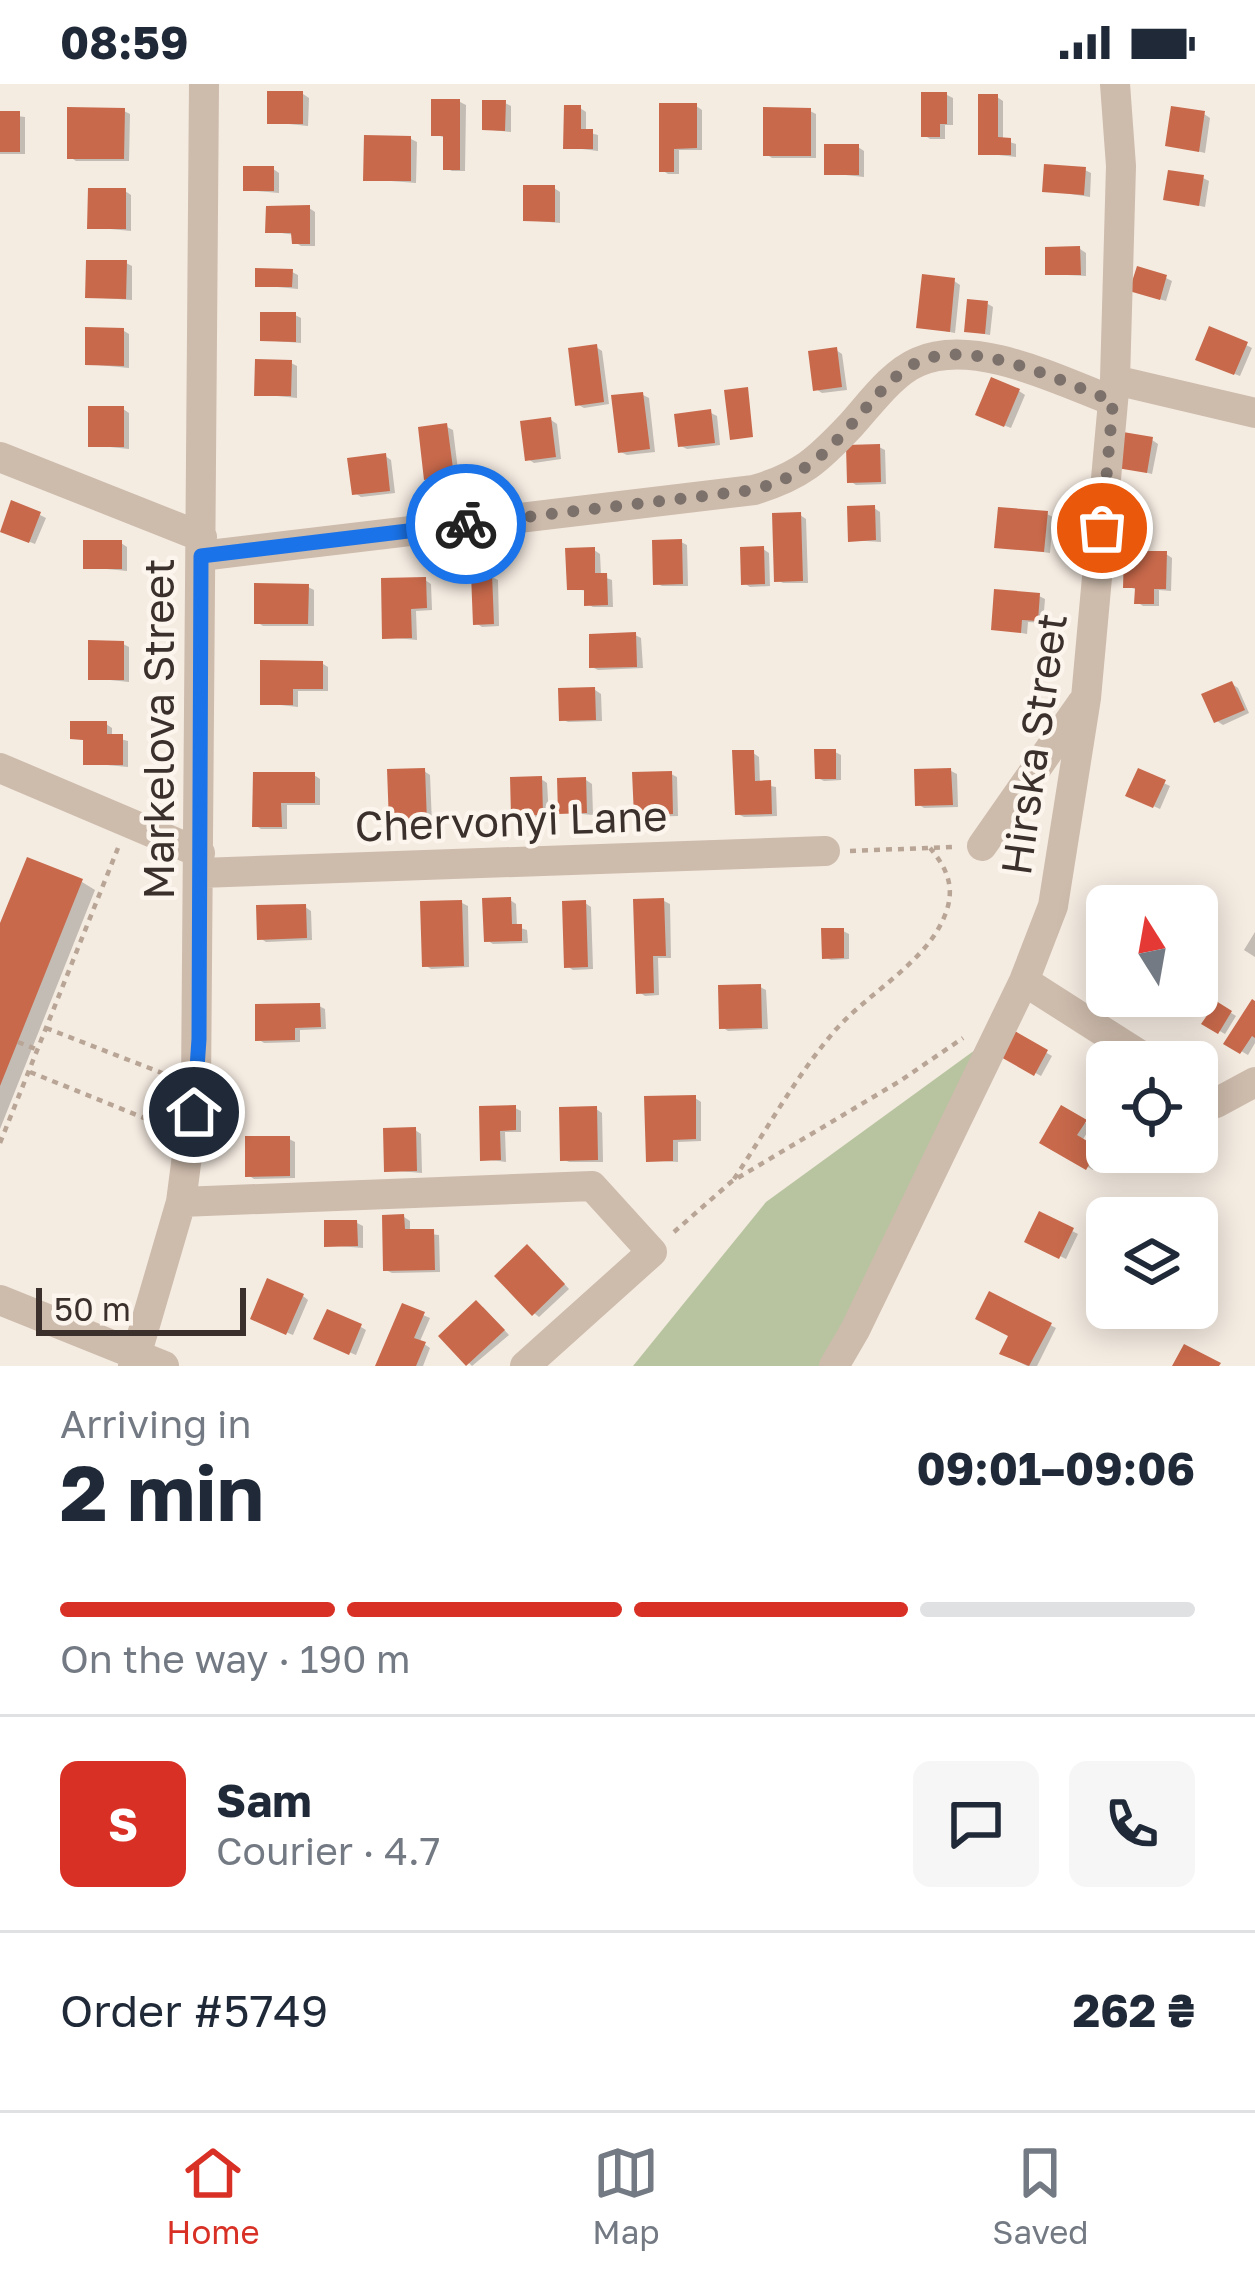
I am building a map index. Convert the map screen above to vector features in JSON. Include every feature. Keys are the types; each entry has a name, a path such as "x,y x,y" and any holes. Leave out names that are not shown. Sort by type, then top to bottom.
{"street":[{"name":"Markelova Street","path":"145,1362 181,1202 196,1087 204,84"},
{"name":"Hirska Street","path":"833,1366 855,1330 1024,982 1053,906 1086,698 1114,390 1121,166 1115,84"},
{"path":"0,457 201,547 754,490 790,479 820,459 890,383 915,363 943,355 1005,361 1114,390 1255,413"},
{"path":"982,846 1086,698"},
{"name":"Chervonyi Lane","path":"0,768 128,823 200,863 825,851"},
{"path":"1024,982 1118,1041"},
{"path":"1218,1102 1255,1082"},
{"path":"181,1202 592,1186 652,1252 525,1366"},
{"path":"0,1300 145,1362"}],"path":[{"path":"0,1143 128,823"},
{"path":"731,1182 828,1039 858,1005 914,957 945,916 951,892 946,867 930,848 825,851"},
{"path":"652,1252 731,1182 900,1081 975,1027"},
{"path":"46,1028 196,1087"},
{"path":"18,1042 38,1050"},
{"path":"28,1072 192,1137"}],"green space":[{"path":"975,1050 827,1366 633,1366 766,1202"}],"building":[{"path":"267,91 303,91 303,124 267,124"},
{"path":"921,92 947,92 947,124 940,124 940,137 921,137"},
{"path":"978,94 998,94 998,137 1011,138 1011,155 978,155"},
{"path":"431,99 460,99 460,170 443,170 443,136 431,136"},
{"path":"482,100 506,100 505,131 482,130"},
{"path":"659,103 697,103 697,148 674,149 674,172 659,172"},
{"path":"564,105 581,105 581,129 593,129 593,149 563,149"},
{"path":"1171,106 1205,111 1199,152 1165,146"},
{"path":"67,107 125,108 124,159 67,159"},
{"path":"763,107 811,108 811,156 763,156"},
{"path":"0,111 20,111 20,152 0,152"},
{"path":"364,135 411,136 411,181 363,181"},
{"path":"824,144 859,144 859,175 824,175"},
{"path":"1044,164 1086,167 1084,195 1042,192"},
{"path":"243,166 274,166 274,191 243,191"},
{"path":"1168,170 1204,175 1199,206 1163,200"},
{"path":"523,185 555,185 555,222 523,221"},
{"path":"88,188 126,188 126,229 87,229"},
{"path":"310,205 310,244 292,244 291,233 265,233 266,206"},
{"path":"1080,246 1081,275 1045,275 1045,247"},
{"path":"86,260 127,260 126,299 85,298"},
{"path":"1137,266 1167,275 1160,300 1129,291"},
{"path":"255,268 293,269 292,287 255,287"},
{"path":"922,274 955,278 950,332 916,328"},
{"path":"967,299 988,301 985,334 964,332"},
{"path":"260,312 296,312 296,342 260,341"},
{"path":"1209,326 1248,342 1234,375 1195,360"},
{"path":"85,327 124,328 124,366 85,365"},
{"path":"597,344 604,402 575,406 568,348"},
{"path":"837,347 842,387 813,391 808,351"},
{"path":"255,359 292,360 291,396 254,396"},
{"path":"991,377 1020,389 1004,427 975,415"},
{"path":"748,387 753,437 730,440 724,390"},
{"path":"643,392 650,449 618,453 611,395"},
{"path":"88,406 124,406 124,447 88,447"},
{"path":"711,409 715,443 678,447 674,414"},
{"path":"551,417 556,457 525,461 520,421"},
{"path":"447,423 454,476 424,480 418,427"},
{"path":"1123,432 1153,437 1147,473 1117,468"},
{"path":"880,444 881,482 847,483 846,445"},
{"path":"386,453 390,491 352,495 347,458"},
{"path":"11,500 41,512 29,543 0,532"},
{"path":"875,505 876,540 848,542 847,506"},
{"path":"998,507 1048,511 1044,552 994,548"},
{"path":"801,512 803,581 774,582 772,513"},
{"path":"682,539 683,584 653,585 652,540"},
{"path":"83,540 122,540 122,569 83,569"},
{"path":"764,546 765,584 741,585 740,547"},
{"path":"595,547 595,573 607,573 608,605 584,606 584,590 567,590 565,548"},
{"path":"1124,551 1167,551 1166,589 1154,589 1154,604 1134,604 1135,588 1123,588"},
{"path":"471,574 492,574 494,624 473,625"},
{"path":"426,577 427,608 411,609 412,638 382,639 381,578"},
{"path":"254,583 309,584 308,624 254,624"},
{"path":"994,589 1040,593 1038,621 1022,620 1021,633 991,630"},
{"path":"636,632 637,667 589,668 589,634"},
{"path":"88,640 124,641 124,680 88,680"},
{"path":"260,660 323,661 323,689 293,689 293,705 260,705"},
{"path":"1232,681 1245,710 1214,723 1201,694"},
{"path":"595,687 596,720 559,721 558,688"},
{"path":"70,721 107,721 107,734 123,734 123,765 83,765 83,740 70,739"},
{"path":"814,749 836,749 836,779 815,779"},
{"path":"732,750 754,750 755,781 771,780 772,814 735,815"},
{"path":"425,768 427,822 389,823 387,769"},
{"path":"951,768 953,805 915,806 914,769"},
{"path":"1138,768 1166,780 1153,808 1125,796"},
{"path":"672,771 673,814 634,816 632,772"},
{"path":"253,772 315,772 315,803 281,803 282,827 252,827"},
{"path":"542,776 543,815 511,816 510,777"},
{"path":"586,777 587,813 558,814 557,778"},
{"path":"27,857 83,879 0,1086 0,923"},
{"path":"511,897 512,924 522,924 522,941 484,942 482,898"},
{"path":"664,898 666,956 653,956 654,993 636,994 633,899"},
{"path":"462,900 464,966 422,967 420,901"},
{"path":"586,900 588,967 564,968 562,901"},
{"path":"306,904 307,938 257,940 256,905"},
{"path":"821,928 844,928 844,958 822,959"},
{"path":"761,984 762,1028 719,1029 718,985"},
{"path":"1252,999 1255,1038 1240,1054 1223,1044"},
{"path":"1218,1002 1232,1011 1218,1034 1201,1024 1206,1017 1218,1017"},
{"path":"320,1003 321,1027 295,1028 295,1040 255,1041 255,1004"},
{"path":"1013,1030 1048,1050 1034,1076 999,1056"},
{"path":"696,1095 696,1139 673,1140 673,1161 646,1162 644,1096"},
{"path":"516,1105 516,1130 500,1131 501,1160 480,1161 479,1106"},
{"path":"1061,1105 1086,1119 1077,1135 1086,1140 1086,1170 1039,1143"},
{"path":"597,1106 598,1160 560,1161 559,1107"},
{"path":"416,1127 417,1171 384,1172 383,1128"},
{"path":"245,1136 290,1136 290,1176 245,1177"},
{"path":"1039,1211 1074,1228 1059,1259 1024,1242"},
{"path":"404,1214 405,1229 434,1229 435,1270 383,1271 382,1215"},
{"path":"324,1220 357,1220 358,1246 324,1247"},
{"path":"527,1244 565,1284 532,1316 494,1276"},
{"path":"267,1278 304,1294 286,1335 250,1319"},
{"path":"989,1291 1052,1323 1029,1366 999,1354 1008,1336 975,1319"},
{"path":"476,1300 505,1330 466,1366 438,1336"},
{"path":"402,1303 425,1312 414,1338 426,1342 416,1366 375,1366"},
{"path":"327,1309 362,1324 349,1355 313,1339"},
{"path":"1184,1344 1221,1363 1172,1366"}],"way so far":[{"path":"466,524 754,490 790,479 820,459 890,383 915,363 943,355 1005,361 1113,401 1102,528"}],"route":[{"path":"194,1112 199,1039 201,556 466,524"}]}
